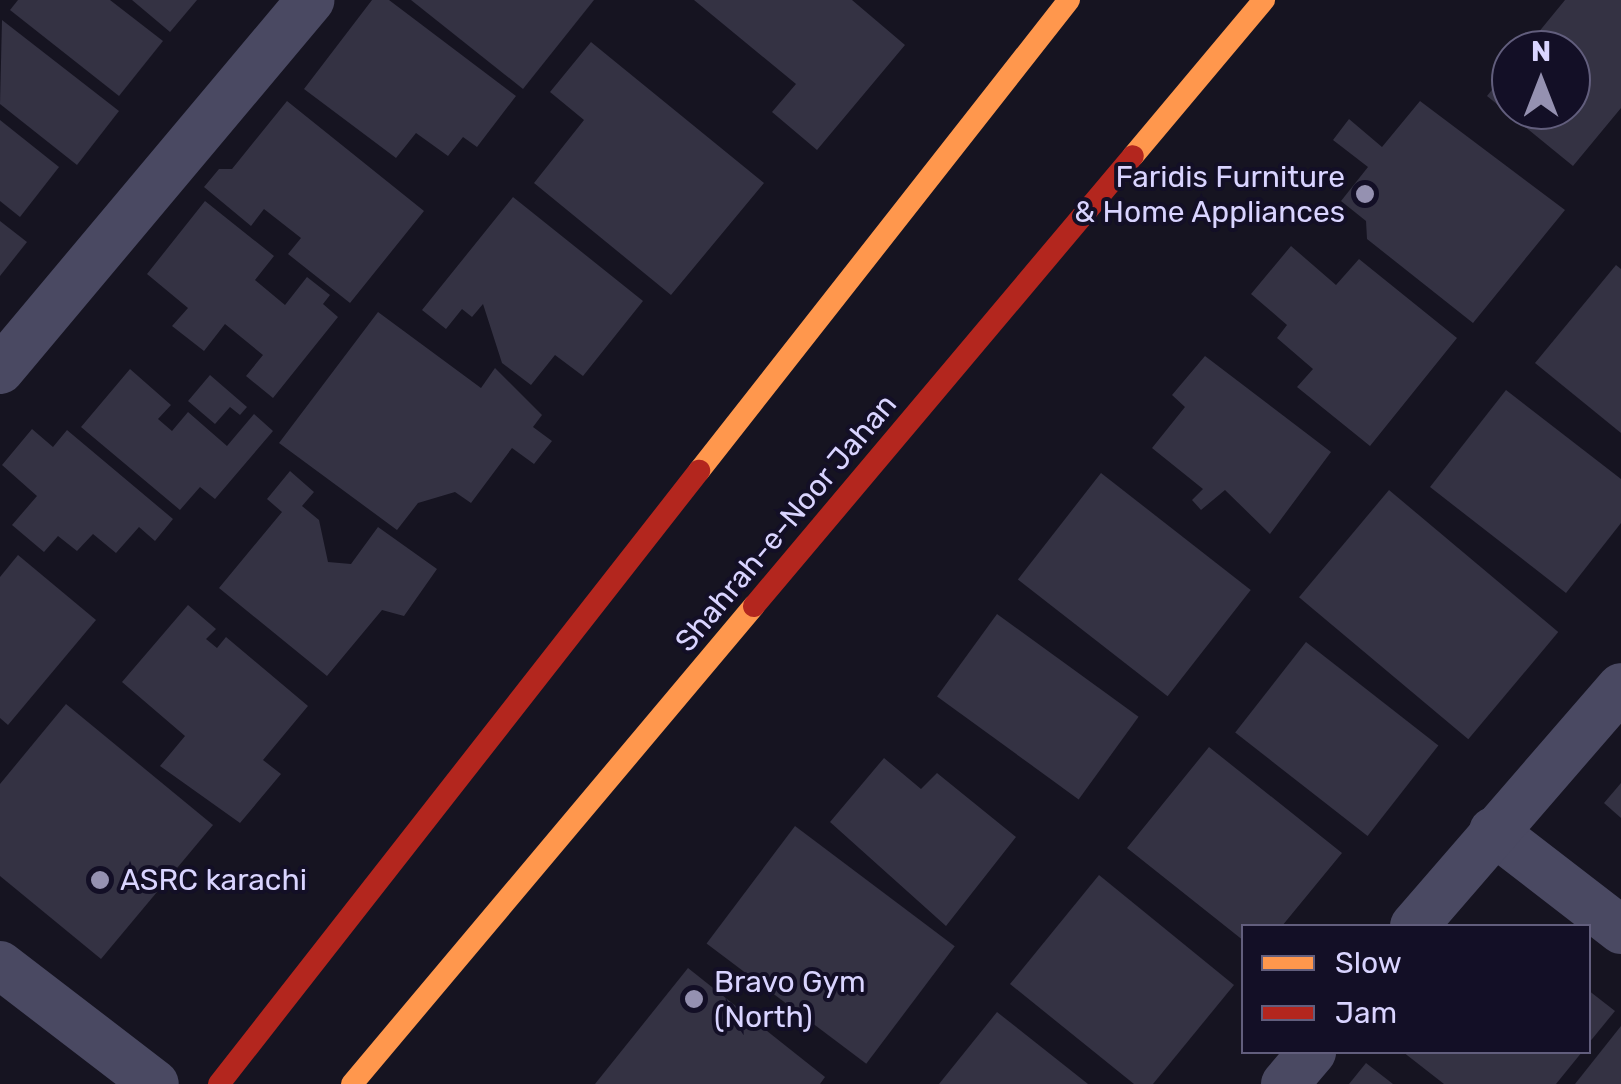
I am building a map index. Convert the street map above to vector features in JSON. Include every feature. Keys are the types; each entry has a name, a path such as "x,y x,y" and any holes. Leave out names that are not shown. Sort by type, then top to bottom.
{"main road":[{"path":"219,1084 1069,0"},
{"name":"Shahrah-e-Noor Jahan","path":"352,1084 1264,0"}],"street":[{"path":"0,370 310,0"},
{"path":"1416,924 1621,686"},
{"path":"1493,831 1621,930"},
{"path":"0,964 155,1084"},
{"path":"1285,1084 1310,1054"}],"building":[{"path":"18,0 110,0 163,41 119,96 10,10"},
{"path":"132,0 197,0 170,32"},
{"path":"372,0 389,0 516,96 477,147 463,137 448,156 416,133 396,158 304,89"},
{"path":"411,0 594,0 523,89"},
{"path":"694,0 852,0 905,45 817,150 772,112 796,84"},
{"path":"1565,0 1621,0 1621,108 1573,166 1529,130 1591,130 1591,30 1540,30"},
{"path":"2,20 119,111 77,165 0,104"},
{"path":"591,42 764,183 671,295 534,183 584,120 550,92"},
{"path":"287,101 424,211 350,303 288,254 301,238 264,209 251,226 204,187 219,169 232,169"},
{"path":"1420,101 1565,210 1473,323 1367,239 1366,221 1341,201 1368,167 1333,140 1349,119 1382,147"},
{"path":"0,120 59,167 20,217 0,201"},
{"path":"513,197 643,301 583,376 555,355 531,385 502,363 483,304 472,317 462,309 446,329 422,310"},
{"path":"205,201 274,256 255,280 285,305 307,277 330,295 323,304 338,317 273,398 246,376 263,355 225,324 204,351 172,326 188,308 147,274"},
{"path":"0,221 27,242 0,276"},
{"path":"1291,246 1336,285 1359,259 1457,338 1370,446 1297,387 1313,369 1277,338 1287,325 1251,294"},
{"path":"1616,265 1621,269 1621,433 1535,363"},
{"path":"378,312 481,388 495,368 542,415 533,427 552,441 534,464 512,448 471,503 455,492 418,503 397,530 279,443"},
{"path":"1205,356 1331,452 1270,534 1225,490 1201,510 1192,500 1203,489 1152,448 1185,407 1172,395"},
{"path":"130,369 171,405 158,419 172,431 188,412 227,446 254,414 273,431 215,499 200,487 180,510 81,427"},
{"path":"210,375 247,407 240,415 230,407 215,424 188,401"},
{"path":"1506,390 1621,479 1621,523 1566,593 1430,487"},
{"path":"32,429 53,447 67,430 173,519 155,541 139,527 116,553 93,534 77,551 58,536 44,552 12,525 37,496 2,465"},
{"path":"290,471 314,492 302,506 319,520 328,562 351,564 378,527 437,569 404,616 382,610 327,676 219,588 282,512 267,499"},
{"path":"1101,473 1251,590 1168,696 1018,579"},
{"path":"1389,490 1558,632 1468,739 1299,597"},
{"path":"18,555 96,620 8,725 0,718 0,577"},
{"path":"188,605 216,629 206,639 217,648 226,637 308,706 263,760 281,774 240,823 160,766 185,736 122,682"},
{"path":"997,614 1139,717 1079,799 937,697"},
{"path":"1306,642 1438,745 1368,836 1235,733"},
{"path":"66,704 213,825 101,959 0,876 0,784"},
{"path":"1209,747 1342,853 1284,924 1241,924 1241,939 1127,848"},
{"path":"884,758 921,789 937,773 1016,837 946,926 830,822"},
{"path":"1621,783 1621,818 1604,803"},
{"path":"795,826 955,946 866,1064 707,943"},
{"path":"1099,875 1234,985 1153,1084 1134,1084 1010,984"},
{"path":"688,968 825,1077 820,1084 595,1084"},
{"path":"1591,992 1615,1011 1591,1040"},
{"path":"997,1012 1088,1084 939,1084"},
{"path":"1621,1026 1621,1084 1575,1084"},
{"path":"1406,1054 1580,1054 1556,1084 1444,1084"},
{"path":"1366,1063 1393,1084 1349,1084"}],"traffic: slow":[{"path":"699,471 1069,0"},
{"path":"1133,156 1264,0"},
{"path":"352,1084 754,606"}],"traffic: jam":[{"path":"754,606 1133,156"},
{"path":"219,1084 699,471"}],"place":[{"name":"Faridis Furniture & Home Appliances","path":"1365,194"},
{"name":"ASRC karachi","path":"100,880"},
{"name":"Bravo Gym (North)","path":"694,999"}]}
